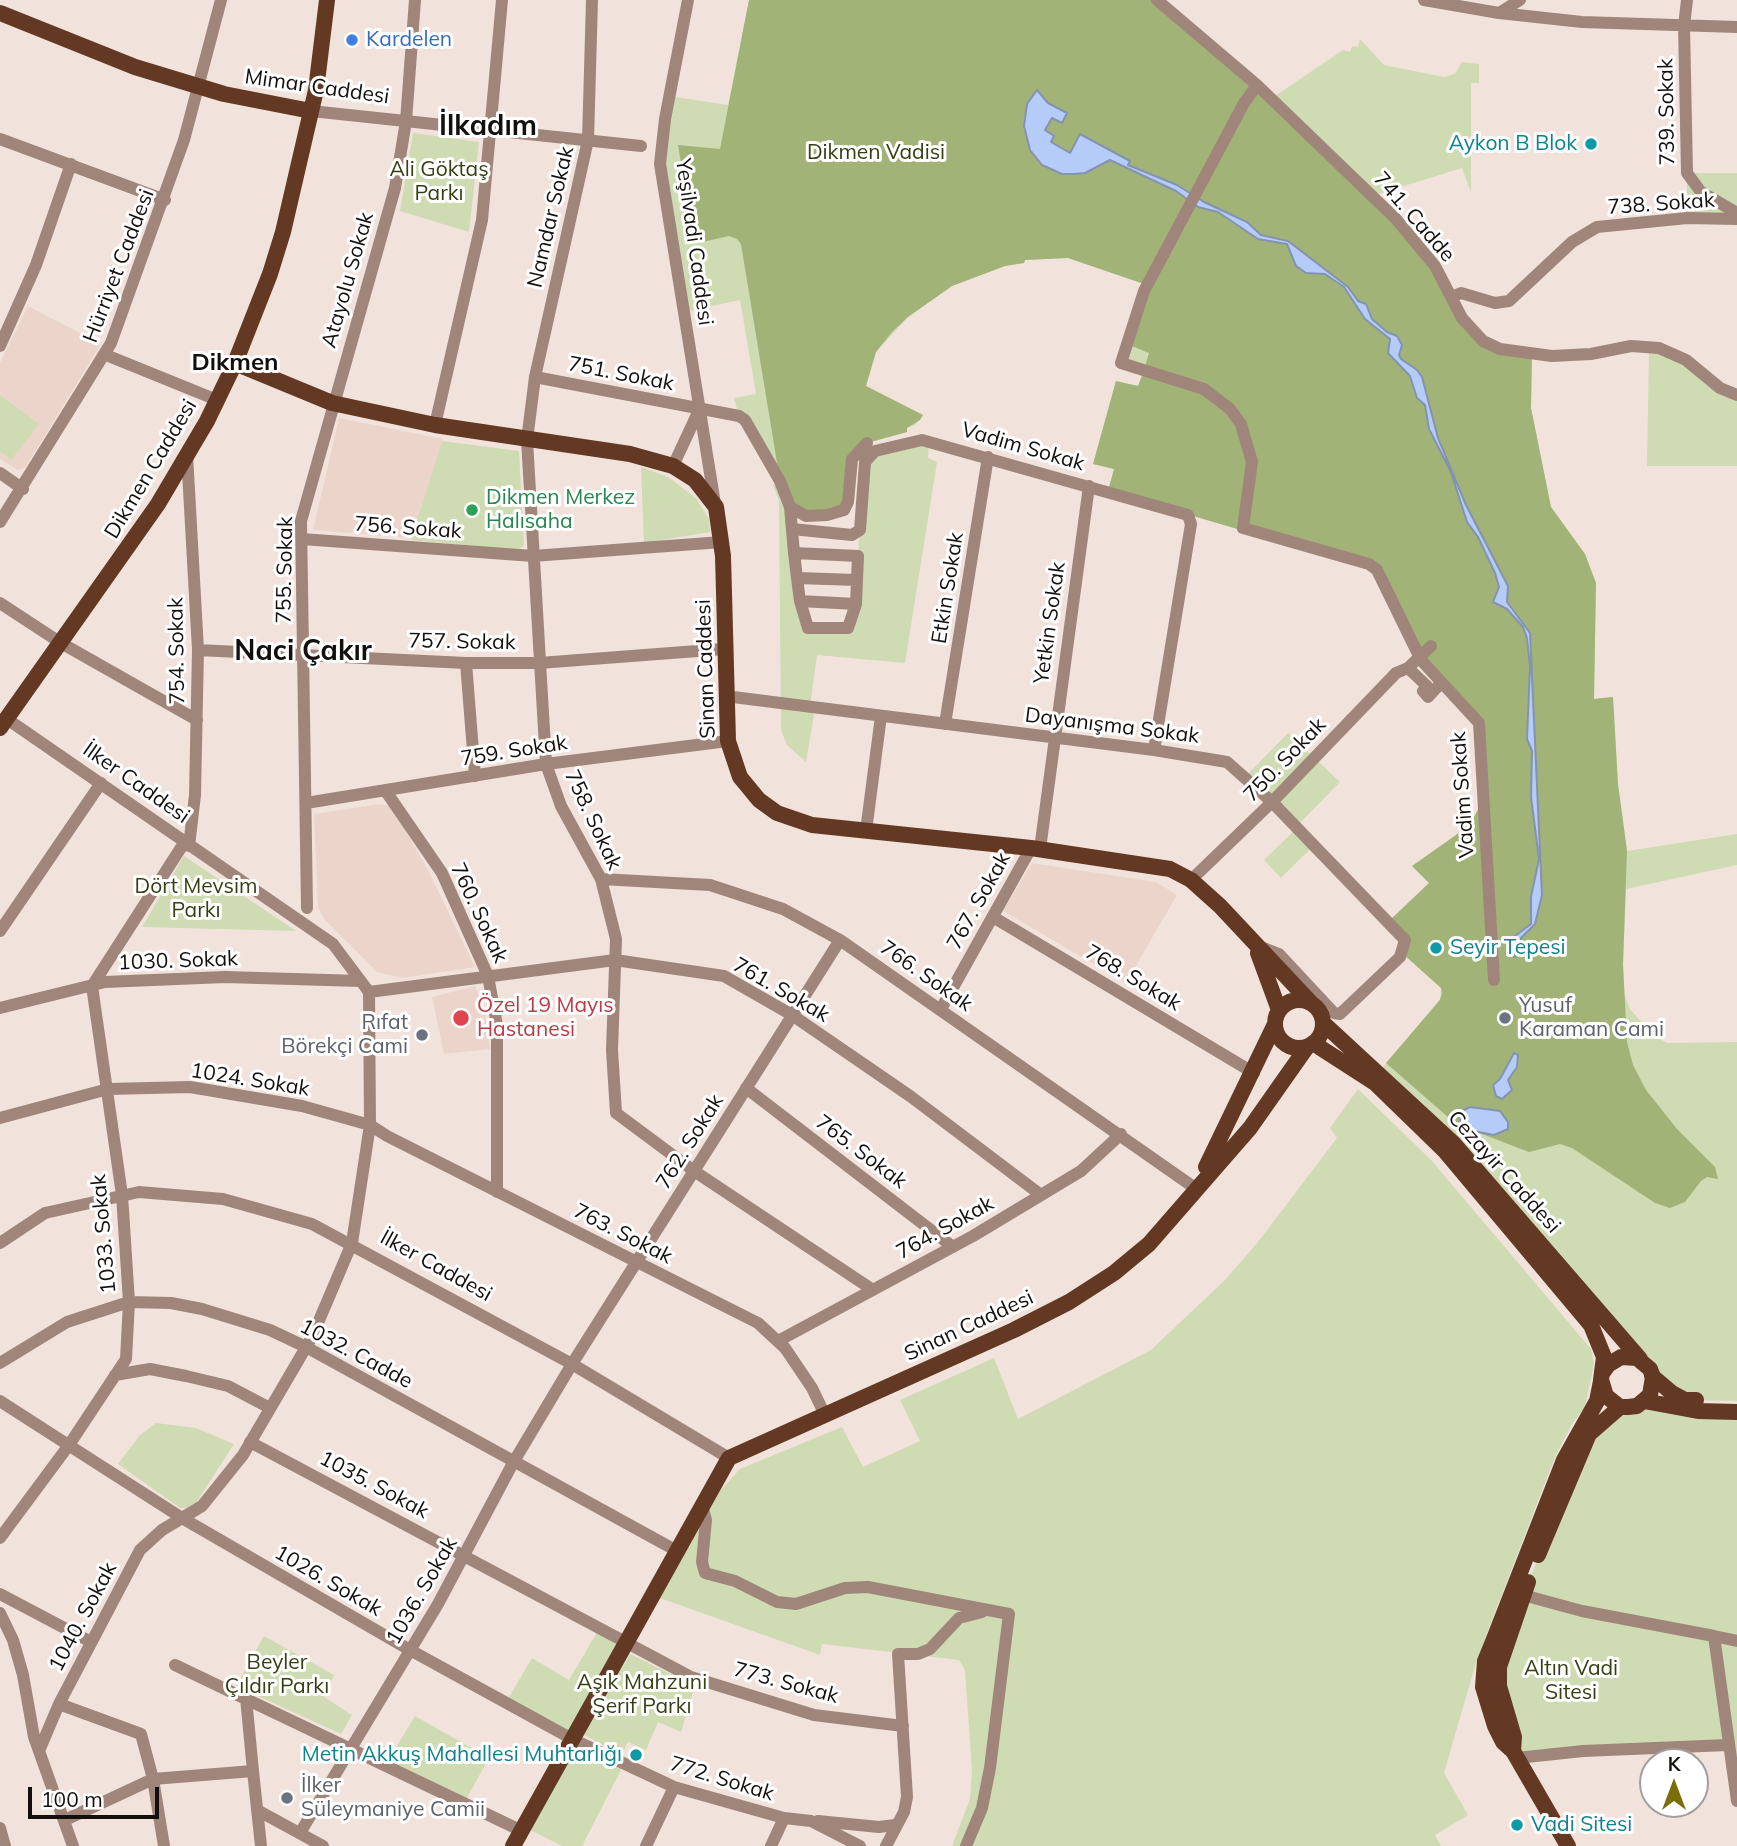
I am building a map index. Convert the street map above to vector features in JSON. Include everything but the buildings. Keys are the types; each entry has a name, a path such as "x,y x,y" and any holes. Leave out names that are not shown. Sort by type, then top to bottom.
{"main road":[{"name":"Dikmen Caddesi","path":"3,723 129,548 187,454 235,363 271,274 311,111 327,0"},
{"name":"Mimar Caddesi","path":"0,13 107,57 198,87 311,111"},
{"name":"Sinan Caddesi","path":"235,363 332,403 435,425 630,454 673,466 695,480 716,508 722,542 724,696 728,741 745,786 776,813 812,825 1035,849 1170,869 1191,880 1220,906 1312,1004"},
{"name":"Sinan Caddesi","path":"1195,1188 1254,1073 1277,1017 1254,944"},
{"path":"1298,1000 1312,1004 1322,1016 1323,1023 1310,1045 1285,1044 1277,1017 1298,1000"},
{"name":"Cezayir Caddesi","path":"1323,1023 1445,1151 1598,1321 1642,1361"},
{"name":"Sinan Caddesi","path":"729,1458 1069,1302 1114,1273 1149,1244 1250,1128 1310,1045"},
{"name":"Cezayir Caddesi","path":"1310,1045 1337,1055 1379,1080"},
{"name":"Cezayir Caddesi","path":"1598,1321 1602,1376"},
{"path":"1568,1846 1515,1755 1503,1742 1488,1710 1483,1687 1485,1661 1564,1460 1597,1401 1602,1376 1621,1357 1642,1361 1652,1376 1685,1400 1737,1412"},
{"path":"1602,1376 1606,1396 1620,1407"},
{"path":"1515,1755 1514,1737 1499,1686 1499,1667 1523,1595 1589,1434 1620,1407 1637,1406 1644,1401 1653,1386 1652,1376"},
{"path":"1644,1401 1707,1406 1737,1401"},
{"path":"513,1846 729,1458"}],"street":[{"name":"Hürriyet Caddesi","path":"0,522 106,355 165,200 221,0"},
{"name":"Atayolu Sokak","path":"332,403 395,188 406,121 415,0"},
{"path":"435,425 472,274 482,220 502,0"},
{"name":"Namdar Sokak","path":"527,440 535,377 588,140 592,0"},
{"name":"Yeşilvadi Caddesi","path":"688,0 665,119 660,164 716,508"},
{"name":"741. Cadde","path":"1157,0 1258,85 1396,219 1425,252 1471,330 1483,341 1500,349 1573,356 1631,346 1659,348 1686,360 1720,388 1737,395"},
{"path":"1424,0 1499,13 1582,22 1737,27"},
{"path":"1499,13 1520,0"},
{"name":"739. Sokak","path":"1687,0 1684,26 1687,173 1702,192 1737,213"},
{"name":"Vadim Sokak","path":"1258,85 1244,103 1144,291 1121,363 1204,389 1230,409 1241,424 1252,462 1243,528 1369,564 1383,579 1421,660 1479,723 1482,732 1494,980"},
{"name":"Mimar Caddesi","path":"311,111 640,146"},
{"path":"0,139 165,200"},
{"path":"0,346 36,265 71,164"},
{"name":"738. Sokak","path":"1451,297 1457,293 1495,303 1509,301 1572,242 1597,228 1687,218 1737,219"},
{"path":"106,355 217,400"},
{"name":"751. Sokak","path":"535,377 700,408 739,416 745,420 780,481 790,507 800,601"},
{"name":"755. Sokak","path":"307,908 301,521 332,403"},
{"path":"673,466 700,408"},
{"name":"758. Sokak","path":"527,440 546,764 561,806 601,879 616,939 612,1050 616,1113 694,1171 873,1290"},
{"name":"Vadim Sokak","path":"856,473 875,451 922,440 1188,515 1191,523 1154,750"},
{"path":"792,530 852,535 860,530 856,473 842,462 845,457 855,455 867,443"},
{"name":"754. Sokak","path":"187,454 194,536 198,650 197,720 187,845"},
{"name":"Etkin Sokak","path":"945,724 988,457"},
{"path":"0,473 23,489"},
{"path":"790,507 806,516 837,513 848,502 856,473"},
{"name":"Yetkin Sokak","path":"1035,849 1088,486"},
{"name":"756. Sokak","path":"302,539 533,556 722,542"},
{"path":"794,553 858,556 856,604 848,628 808,628 800,601 856,604"},
{"path":"797,578 857,580"},
{"path":"0,603 61,643 197,720"},
{"name":"750. Sokak","path":"1191,880 1272,803 1396,673 1408,668 1431,646"},
{"name":"757. Sokak","path":"198,650 466,663 539,663 724,649"},
{"path":"466,663 475,776"},
{"path":"1408,668 1427,686 1423,691 1429,697 1441,683"},
{"name":"Dayanışma Sokak","path":"724,696 1154,750 1227,762 1272,803 1405,940 1400,957 1340,1014 1334,1013 1273,949 1254,944"},
{"path":"866,831 881,716"},
{"name":"İlker Caddesi","path":"3,723 101,783 333,944 369,992 370,1125 352,1243 572,1364 729,1458"},
{"name":"759. Sokak","path":"306,803 546,764 728,741"},
{"path":"0,931 101,783"},
{"name":"760. Sokak","path":"385,790 442,873 488,976 497,1025 497,1192"},
{"path":"92,986 187,845"},
{"name":"767. Sokak","path":"942,1010 993,917 1035,849"},
{"name":"766. Sokak","path":"601,879 710,884 783,909 840,940 1195,1188"},
{"name":"768. Sokak","path":"993,917 1254,1073"},
{"name":"762. Sokak","path":"572,1364 840,940"},
{"name":"761. Sokak","path":"369,992 615,960 724,976 792,1015 910,1096 1041,1195"},
{"name":"1030. Sokak","path":"0,1008 105,982 225,977 361,981"},
{"name":"1033. Sokak","path":"0,1538 69,1445 126,1359 129,1302 122,1195 92,986"},
{"name":"1024. Sokak","path":"0,1118 108,1088 190,1087 302,1106 370,1125"},
{"name":"765. Sokak","path":"746,1088 953,1247"},
{"name":"763. Sokak","path":"370,1125 758,1323 778,1341 812,1388 825,1415"},
{"name":"764. Sokak","path":"778,1341 953,1247 1081,1171 1121,1134"},
{"path":"0,1243 45,1213 139,1192 223,1199 312,1224 352,1243"},
{"name":"1040. Sokak","path":"39,1751 90,1642 140,1550 181,1518 202,1506 250,1442 306,1348 352,1243"},
{"name":"1032. Cadde","path":"0,1363 67,1322 129,1302 171,1303 202,1309 270,1330 306,1348 677,1551"},
{"name":"1036. Sokak","path":"300,1833 466,1555 513,1463 572,1364"},
{"path":"115,1375 150,1370 187,1376 228,1386 270,1408"},
{"name":"1026. Sokak","path":"0,1401 181,1518 410,1650 574,1740"},
{"name":"1035. Sokak","path":"250,1442 466,1555 626,1644"},
{"path":"702,1506 706,1520 702,1562 705,1573 735,1581 777,1602 796,1604 845,1588 868,1587 1009,1614 982,1808 966,1846"},
{"path":"0,1594 90,1642"},
{"path":"1523,1595 1582,1611 1737,1640"},
{"path":"886,1846 904,1812 907,1797 898,1654 918,1654 930,1649 959,1618 994,1611"},
{"path":"0,1613 13,1640 39,1751 73,1846"},
{"path":"1714,1636 1737,1801"},
{"name":"773. Sokak","path":"626,1644 691,1677 814,1715 903,1726"},
{"path":"175,1665 350,1746 522,1831"},
{"path":"246,1698 261,1846"},
{"path":"59,1704 141,1734 153,1779 164,1846"},
{"name":"772. Sokak","path":"574,1740 674,1787 784,1818 811,1821 860,1846"},
{"path":"1515,1755 1728,1745"},
{"path":"65,1820 153,1779 253,1770"},
{"path":"646,1846 674,1787"},
{"path":"257,1810 323,1846"},
{"path":"771,1846 784,1818"},
{"path":"811,1821 879,1827 895,1825"},
{"path":"0,1828 5,1846"}],"shaded area":[{"path":"28,306 101,344 25,468 18,470 0,459 0,363"},
{"path":"339,418 443,439 412,538 313,530"},
{"path":"379,804 391,806 427,868 475,967 403,978 377,972 324,919 318,907 314,814"},
{"path":"1032,863 1156,882 1177,895 1126,983 1003,911"},
{"name":"Özel 19 Mayıs Hastanesi","path":"475,986 484,1007 490,1049 444,1054 432,997"}],"green space":[{"name":"Dikmen Vadisi","path":"749,0 1272,98 1343,50 1350,52 1352,46 1358,47 1360,39 1384,65 1444,77 1455,74 1462,62 1479,64 1479,83 1471,83 1471,193 1462,168 1372,196 1476,336 1532,354 1531,408 1551,507 1585,554 1596,583 1594,699 1613,697 1618,784 1627,851 1737,834 1737,865 1626,889 1623,964 1624,993 1630,1009 1653,1035 1667,1043 1737,1042 1737,1401 1685,1400 1378,1073 1440,999 1441,988 1402,953 1404,948 1389,921 1429,883 1412,866 1456,835 1474,817 1484,798 1482,732 1377,570 1108,491 1114,469 1093,464 1116,381 1138,386 1144,371 1121,363 1147,285 1068,258 1025,260 1024,263 1005,266 952,286 908,317 876,352 866,386 923,415 915,425 907,428 907,432 867,443 790,508 804,632 851,633 855,621 862,471 869,457 929,440 928,458 937,462 905,663 817,655 810,706 815,708 806,762 787,745 781,730 779,501 773,485 780,481 739,416 734,398 756,394 740,300 684,312 662,188 669,96 728,105"},
{"name":"Dikmen Vadisi","path":"749,0 1157,0 1396,219 1476,336 1532,354 1531,408 1551,507 1585,554 1596,583 1594,699 1613,697 1618,784 1627,851 1623,964 1627,1042 1633,1065 1646,1090 1677,1129 1715,1167 1718,1179 1707,1177 1685,1202 1670,1208 1655,1203 1572,1148 1560,1144 1529,1152 1456,1124 1386,1063 1440,1000 1442,993 1441,988 1402,953 1404,948 1389,921 1429,883 1412,866 1456,835 1474,817 1484,798 1482,732 1433,674 1377,570 1108,491 1114,469 1093,464 1116,381 1138,386 1144,370 1149,353 1127,344 1147,285 1068,258 1025,260 1024,263 1005,266 952,286 908,317 892,332 876,352 866,386 923,415 920,420 907,428 907,432 867,443 858,451 844,510 798,513 780,481 741,244 729,236 698,243 688,234 684,225 686,194 678,145 720,149"},
{"name":"Ali Göktaş Parkı","path":"413,133 479,142 469,232 400,211"},
{"path":"1687,173 1737,173 1737,219 1687,218"},
{"path":"1649,347 1737,395 1737,466 1647,466"},
{"path":"0,395 39,424 11,460 0,451"},
{"name":"Dikmen Merkez Halısaha","path":"442,441 519,451 524,546 518,550 411,540"},
{"path":"641,467 668,477 696,498 709,519 710,532 644,543"},
{"path":"1288,733 1340,782 1296,827 1245,777"},
{"path":"1297,828 1314,845 1281,878 1264,860"},
{"name":"Dört Mevsim Parkı","path":"184,856 296,931 142,927"},
{"path":"1358,1089 1432,1161 1591,1349 1594,1364 1585,1407 1572,1424 1555,1457 1477,1659 1444,1773 1468,1815 1435,1835 1441,1846 952,1846 970,1799 972,1771 965,1670 959,1660 822,1644 820,1655 660,1598 721,1490 740,1469 842,1427 863,1467 920,1441 900,1400 994,1358 1018,1419 1151,1350 1225,1280 1258,1242 1337,1138 1330,1128"},
{"name":"Altın Vadi Sitesi","path":"1628,1408 1737,1412 1737,1801 1727,1745 1639,1748 1639,1750 1517,1758 1499,1686 1523,1595 1589,1434"},
{"path":"156,1423 196,1428 234,1444 196,1503 186,1508 180,1508 118,1464 140,1435"},
{"path":"599,1629 626,1645 574,1739 624,1764 582,1846 562,1846 524,1827 573,1740 506,1702 532,1658 569,1680"},
{"name":"Beyler Çıldır Parkı","path":"264,1636 334,1675 324,1697 352,1715 341,1734 236,1686"},
{"name":"Aşık Mahzuni Şerif Parkı","path":"630,1654 695,1686 681,1732 658,1722 646,1750 628,1742 622,1755 584,1735"},
{"path":"415,1716 489,1758 464,1803 386,1764"}],"water":[{"path":"1037,90 1048,103 1067,113 1062,123 1052,118 1045,130 1054,136 1051,142 1070,153 1080,134 1130,161 1128,165 1177,185 1204,202 1247,222 1261,235 1288,241 1348,287 1358,301 1366,304 1372,319 1387,332 1397,336 1402,345 1399,355 1401,359 1422,377 1438,438 1466,505 1508,586 1507,602 1530,633 1542,895 1535,924 1521,938 1521,951 1514,957 1515,936 1531,924 1531,897 1539,859 1531,797 1532,751 1527,739 1530,667 1527,638 1523,627 1507,609 1493,602 1499,587 1495,573 1478,537 1467,522 1451,472 1429,429 1425,405 1417,398 1410,376 1388,353 1390,339 1365,319 1344,287 1325,274 1306,273 1296,266 1287,244 1258,239 1218,212 1198,207 1176,191 1110,160 1085,173 1074,174 1062,174 1042,165 1030,150 1024,126 1027,104"},
{"path":"1514,1053 1518,1055 1517,1067 1508,1080 1512,1090 1502,1099 1496,1096 1493,1085 1500,1079"},
{"path":"1470,1107 1500,1111 1508,1122 1508,1129 1494,1135 1468,1130 1461,1125 1460,1117 1462,1111"}],"place":[{"name":"Kardelen","path":"352,40"},
{"name":"Aykon B Blok","path":"1591,144"},
{"name":"Dikmen Merkez Halısaha","path":"472,510"},
{"name":"Seyir Tepesi","path":"1436,948"},
{"name":"Özel 19 Mayıs Hastanesi","path":"461,1018"},
{"name":"Yusuf Karaman Cami","path":"1505,1018"},
{"name":"Rıfat Börekçi Cami","path":"422,1035"},
{"name":"Metin Akkuş Mahallesi Muhtarlığı","path":"636,1755"},
{"name":"İlker Süleymaniye Camii","path":"287,1798"},
{"name":"Vadi Sitesi","path":"1517,1825"}],"district":[{"name":"İlkadım","path":"488,127"},
{"name":"Dikmen","path":"235,363"},
{"name":"Naci Çakır","path":"303,652"}]}
